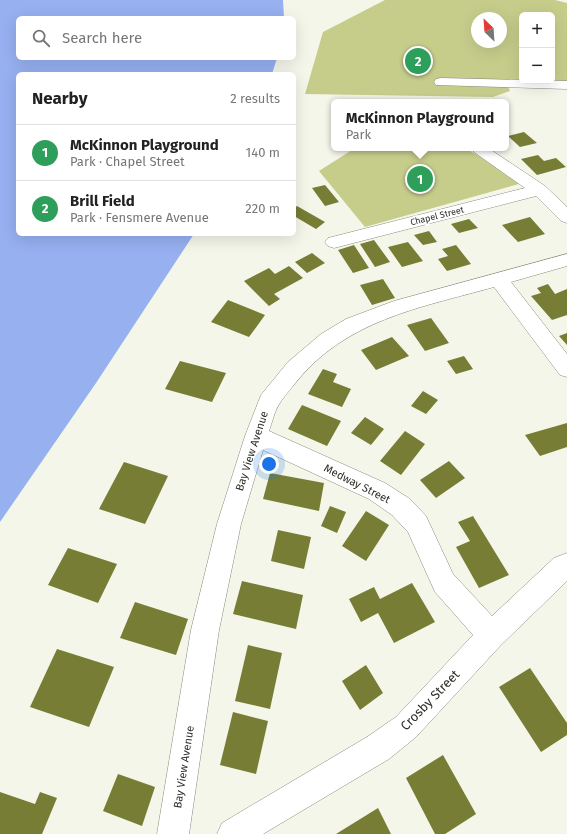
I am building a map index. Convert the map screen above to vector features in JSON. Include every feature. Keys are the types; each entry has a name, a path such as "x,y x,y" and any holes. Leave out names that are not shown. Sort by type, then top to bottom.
{"street":[{"path":"440,82 567,85"},
{"path":"482,151 539,190 567,217"},
{"name":"Chapel Street","path":"334,242 539,190"},
{"name":"Bay View Avenue","path":"173,834 205,630 229,524 256,436 269,401 295,368 328,340 353,324 394,308 567,260"},
{"path":"498,279 567,369"},
{"name":"Medway Street","path":"256,436 377,491 401,507 417,524 444,583 491,635"},
{"name":"Crosby Street","path":"233,834 378,748 406,727 491,635 567,566"}],"green space":[{"path":"385,0 555,0 567,3 567,82 555,82 555,12 519,12 519,81 506,81 510,91 493,97 305,94 323,32"},
{"path":"350,151 470,151 509,173 519,184 365,227 319,171"}],"water":[{"path":"0,0 283,0 284,16 16,16 16,60 276,60 273,72 16,72 16,236 193,236 96,383 0,522"}],"building":[{"path":"524,132 537,143 520,147 509,136"},
{"path":"538,155 544,161 556,158 566,167 537,175 521,159"},
{"path":"325,185 339,202 325,206 312,188"},
{"path":"296,207 325,222 316,229 296,217"},
{"path":"530,217 545,234 518,242 502,225"},
{"path":"469,219 478,228 459,233 451,224"},
{"path":"429,231 437,242 423,245 414,235"},
{"path":"374,240 390,262 375,267 360,244"},
{"path":"408,242 423,261 402,267 388,247"},
{"path":"354,245 369,268 353,273 338,250"},
{"path":"456,245 471,264 447,271 438,259 448,256 442,249"},
{"path":"312,253 325,263 307,273 295,262"},
{"path":"289,266 303,278 274,294 280,299 269,306 244,281 269,268 275,274"},
{"path":"383,279 395,298 372,305 360,285"},
{"path":"548,284 555,294 567,289 567,315 552,320 531,296 541,293 537,288"},
{"path":"228,300 265,315 249,337 211,322"},
{"path":"431,318 449,343 425,351 407,325"},
{"path":"567,333 567,345 559,336"},
{"path":"392,337 409,356 376,370 361,350"},
{"path":"464,356 473,369 456,374 447,361"},
{"path":"180,361 226,373 212,402 165,389"},
{"path":"323,369 337,374 333,382 351,389 342,407 308,394"},
{"path":"423,391 438,400 426,414 411,406"},
{"path":"302,405 341,421 327,446 288,429"},
{"path":"365,417 384,429 371,445 351,433"},
{"path":"567,423 567,447 540,456 525,435"},
{"path":"405,431 425,444 401,475 380,461"},
{"path":"449,461 465,478 436,498 420,480"},
{"path":"124,462 168,476 145,524 99,509"},
{"path":"270,473 324,483 319,511 263,499"},
{"path":"330,506 346,512 337,533 321,526"},
{"path":"366,511 389,525 366,561 342,546"},
{"path":"473,516 509,575 479,588 456,547 470,541 458,522"},
{"path":"278,530 311,537 304,569 271,561"},
{"path":"68,548 117,564 98,603 48,585"},
{"path":"242,581 303,595 296,629 233,614"},
{"path":"412,583 435,622 394,643 378,613 361,622 349,599 374,587 380,599"},
{"path":"135,602 188,619 176,655 120,638"},
{"path":"248,645 282,653 270,709 235,701"},
{"path":"57,649 114,667 89,727 30,707"},
{"path":"366,665 383,693 360,710 342,681"},
{"path":"530,668 567,723 567,735 541,752 499,687"},
{"path":"233,712 268,721 256,774 220,765"},
{"path":"443,755 476,814 445,834 435,834 406,778"},
{"path":"118,774 155,787 142,826 103,811"},
{"path":"0,792 35,804 40,792 57,798 42,834 0,834"},
{"path":"378,808 391,834 336,834"}],"place":[{"name":"Brill Field","path":"418,61"},
{"name":"McKinnon Playground","path":"420,179"}]}
